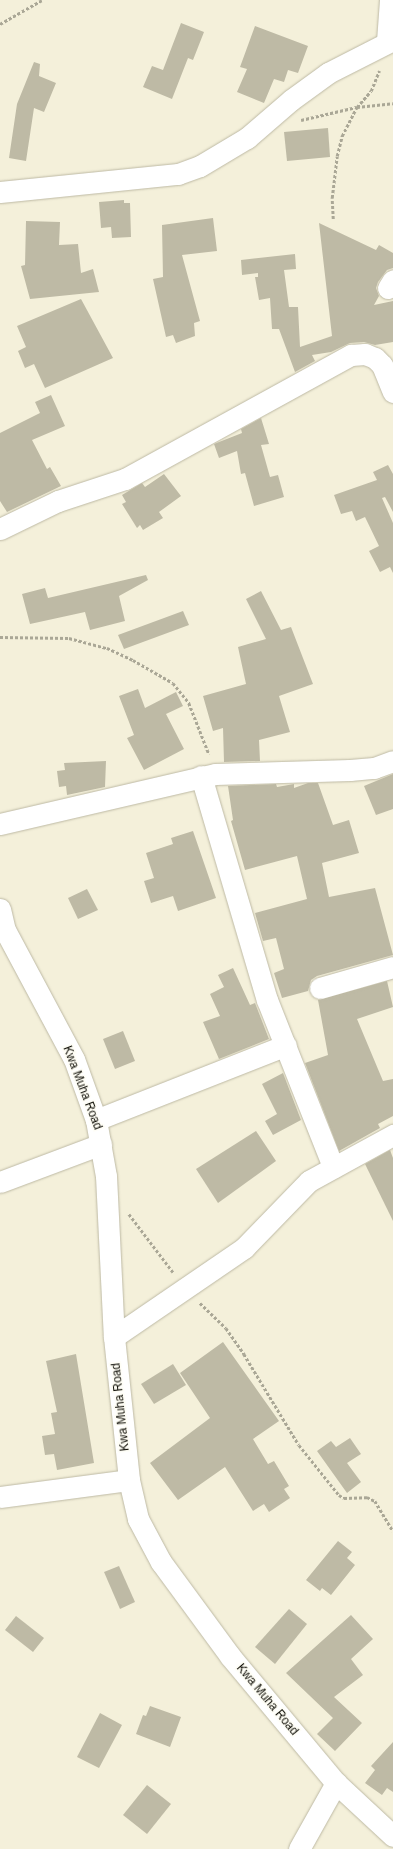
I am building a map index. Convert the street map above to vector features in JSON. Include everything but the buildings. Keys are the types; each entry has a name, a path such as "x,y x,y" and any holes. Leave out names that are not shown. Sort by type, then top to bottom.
{"street":[{"path":"0,192 178,174 200,166 247,138 291,100 328,73 390,40 390,0"},
{"path":"0,529 58,501 125,479 351,355 366,354 375,358 382,365 393,392"},
{"path":"0,824 208,775 350,770 374,768 393,761"},
{"path":"208,775 247,937 267,1000 333,1167"},
{"name":"Kwa Muha Road","path":"0,909 5,930 74,1059 96,1120 106,1176 114,1337 129,1480 138,1519 162,1562 230,1656 336,1784 393,1836"},
{"path":"320,988 393,967"},
{"path":"96,1120 286,1045"},
{"path":"114,1337 186,1290 244,1248 309,1181 393,1135"},
{"path":"0,1182 101,1144"},
{"path":"0,1497 129,1480"},
{"path":"299,1849 336,1784"}],"path":[{"path":"0,24 42,0"},
{"path":"334,219 332,198 337,156 342,136 357,106 371,91 390,40"},
{"path":"298,121 357,106 393,103"},
{"path":"0,638 69,638 107,648 173,683 189,703 208,775"},
{"path":"124,1207 186,1290 226,1328 244,1354 299,1445 339,1495 344,1498 367,1497 375,1501 393,1531"}]}
